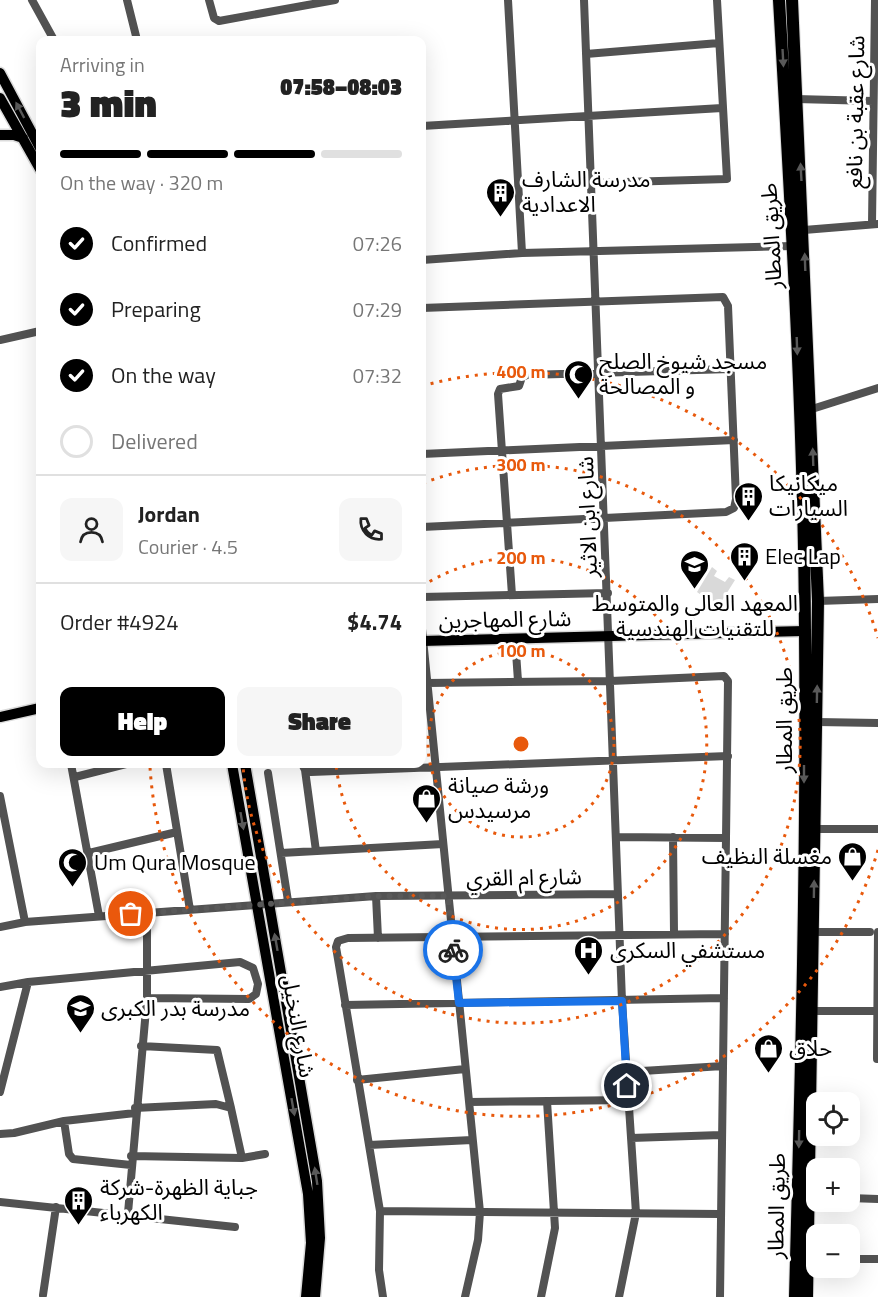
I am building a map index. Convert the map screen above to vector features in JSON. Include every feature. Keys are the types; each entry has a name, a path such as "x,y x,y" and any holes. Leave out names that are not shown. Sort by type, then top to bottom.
{"highway":[{"name":"طريق المطار","path":"779,0 793,246 806,631 802,1017 795,1297"},
{"name":"طريق المطار","path":"792,0 812,409 818,601 812,1011 813,1158"},
{"name":"طريق المطار","path":"807,1297 809,1278"}],"main road":[{"path":"0,73 36,140"},
{"path":"0,98 36,162"},
{"path":"0,130 7,111"},
{"path":"0,135 23,138"},
{"name":"شارع المهاجرين","path":"426,637 515,638 806,631"},
{"path":"0,717 36,709"},
{"name":"شارع النخيل","path":"233,768 308,1194 310,1243 306,1297"},
{"name":"شارع النخيل","path":"246,768 319,1200 319,1261 315,1297"}],"street":[{"path":"32,0 52,36"},
{"path":"129,0 136,36"},
{"path":"209,0 213,16 219,21 335,0"},
{"path":"508,0 522,253"},
{"name":"شارع ابن الاثير","path":"584,0 619,933 636,1213 619,1297"},
{"path":"591,183 727,179 717,0"},
{"name":"شارع عقبة بن نافع","path":"875,0 876,82 873,100 875,224"},
{"path":"586,54 719,43"},
{"path":"796,99 873,100"},
{"path":"426,126 723,108"},
{"path":"804,230 875,224"},
{"path":"426,260 522,253 793,246"},
{"path":"426,308 723,297 728,306 736,502 731,510 426,527"},
{"path":"0,340 36,332"},
{"path":"512,595 500,450 498,394 500,389 519,386 524,376 731,369"},
{"path":"812,409 878,388"},
{"path":"426,454 734,440"},
{"path":"426,597 608,593"},
{"path":"818,601 878,599"},
{"path":"515,638 518,681"},
{"path":"426,686 518,681 611,681 724,676 728,681 720,1297"},
{"path":"426,694 480,1212 478,1240 465,1297"},
{"path":"816,722 878,723"},
{"path":"426,766 728,756"},
{"path":"72,768 99,916"},
{"path":"75,777 110,768"},
{"path":"167,768 190,910"},
{"path":"303,768 316,851"},
{"path":"305,768 311,772 394,768"},
{"path":"267,773 288,901"},
{"path":"0,796 3,827 25,922"},
{"path":"815,829 878,829"},
{"path":"89,853 177,832"},
{"path":"616,837 726,838"},
{"path":"673,837 675,933"},
{"path":"281,853 443,844"},
{"name":"شارع ام القري","path":"0,927 25,922 376,896 618,894"},
{"path":"376,896 378,938"},
{"path":"128,1213 135,1111 147,998 147,913"},
{"path":"813,933 874,932 878,1011 877,1059"},
{"path":"383,1297 379,1270 380,1210 336,943 342,938 619,933 725,934"},
{"path":"0,987 28,981 244,962 255,971 258,988 254,996 246,999 147,998"},
{"path":"0,1092 28,981"},
{"path":"345,1005 724,998"},
{"path":"812,1011 878,1011"},
{"path":"141,1046 217,1050 242,1158"},
{"path":"626,1072 723,1066"},
{"path":"357,1080 465,1069"},
{"path":"469,1102 628,1100"},
{"path":"542,1297 555,1228 547,1101"},
{"path":"0,1134 14,1133 63,1121 135,1111 216,1104 231,1108"},
{"path":"63,1121 72,1160 242,1158 265,1154"},
{"path":"631,1137 722,1135"},
{"path":"369,1145 472,1140"},
{"path":"860,1198 878,1199"},
{"path":"0,1202 128,1213 235,1227"},
{"path":"43,1295 56,1207"},
{"path":"380,1210 720,1214"},
{"path":"860,1259 878,1259"}],"shaded area":[{"path":"712,567 717,571 714,576 725,582 729,577 735,580 718,607 697,592"}],"way so far":[{"path":"131,914 376,896 448,896 453,950"}],"place":[{"name":"مدرسة الشارف الاعدادية","path":"501,218"},
{"name":"مسجد شيوخ الصلح و المصالحة","path":"578,400"},
{"name":"ميكانيكا السيارات","path":"748,522"},
{"name":"Elec Lap","path":"744,582"},
{"name":"المعهد العالي والمتوسط للتقنيات الهندسية","path":"695,590"},
{"name":"ورشة صيانة مرسيدس","path":"427,824"},
{"name":"مغسلة النظيف","path":"853,882"},
{"name":"Um Qura Mosque","path":"73,888"},
{"name":"مستشفي السكرى","path":"589,976"},
{"name":"مدرسة بدر الكبرى","path":"80,1034"},
{"name":"حلاق","path":"768,1074"},
{"name":"جباية الظهرة-شركة الكهرباء","path":"79,1226"}],"route":[{"path":"453,950 459,1003 622,1001 627,1086"}]}
